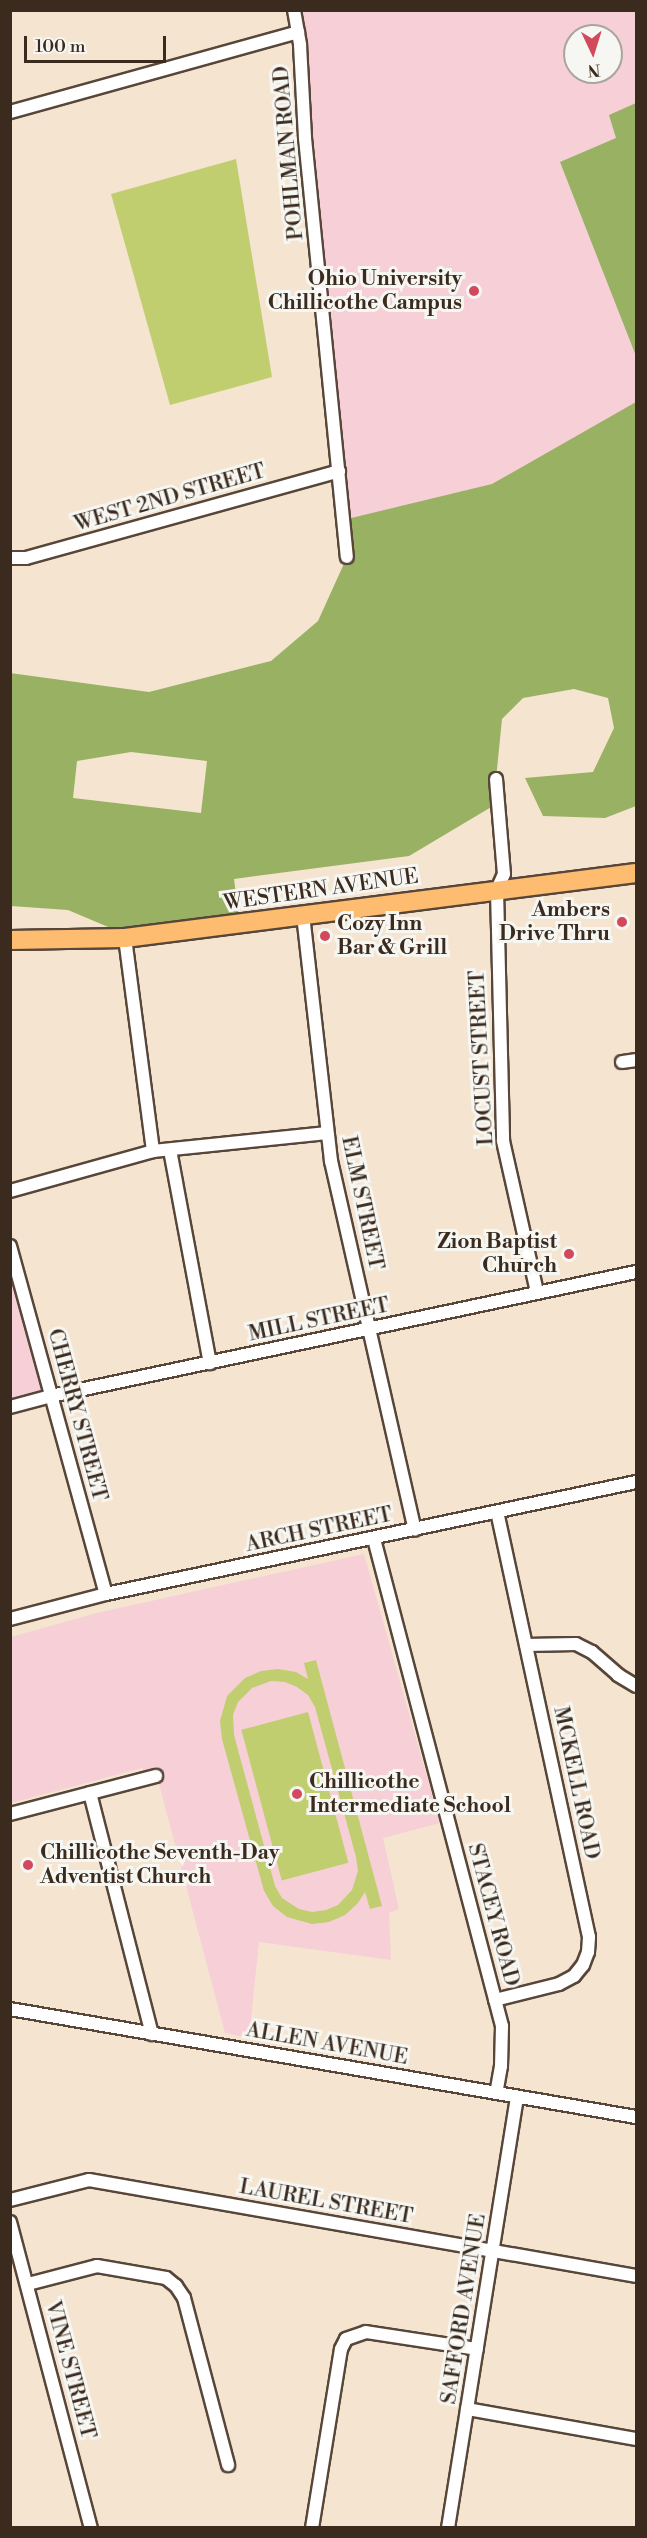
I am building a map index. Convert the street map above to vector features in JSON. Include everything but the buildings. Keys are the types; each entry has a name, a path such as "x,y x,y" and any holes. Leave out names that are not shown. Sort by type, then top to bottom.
{"main road":[{"name":"WESTERN AVENUE","path":"10,940 125,938 636,873"}],"street":[{"name":"POHLMAN ROAD","path":"294,10 298,32 305,138 347,557"},
{"path":"10,112 298,32"},
{"name":"WEST 2ND STREET","path":"10,558 26,558 339,471"},
{"name":"LOCUST STREET","path":"496,779 504,874 497,890 503,1141 537,1292"},
{"name":"ELM STREET","path":"303,915 327,1133 415,1530"},
{"path":"125,938 153,1151"},
{"path":"622,1062 636,1060"},
{"path":"10,1191 153,1151 327,1133"},
{"path":"170,1149 210,1363"},
{"name":"CHERRY STREET","path":"10,1246 106,1594"},
{"name":"MILL STREET","path":"10,1407 51,1396 636,1272"},
{"name":"ARCH STREET","path":"10,1619 106,1594 636,1482"},
{"name":"MCKELL ROAD","path":"495,2000 559,1984 574,1976 584,1965 589,1937 497,1513"},
{"name":"STACEY ROAD","path":"374,1539 502,2026 496,2093"},
{"path":"526,1645 576,1644 592,1652 618,1676 636,1686"},
{"path":"10,1814 156,1776"},
{"path":"90,1793 152,2034"},
{"name":"ALLEN AVENUE","path":"10,2009 636,2117"},
{"name":"SAFFORD AVENUE","path":"448,2528 517,2097"},
{"name":"LAUREL STREET","path":"10,2200 88,2180 636,2276"},
{"name":"VINE STREET","path":"10,2222 91,2528"},
{"path":"28,2284 97,2266 166,2278 176,2286 184,2298 228,2465"},
{"path":"312,2528 341,2349 346,2339 366,2332 477,2349"},
{"path":"467,2409 636,2439"}],"shaded area":[{"name":"Ohio University Chillicothe Campus","path":"299,11 636,11 636,412 498,490 350,521 310,130 303,25"},
{"path":"10,1266 43,1391 11,1400 10,1400"},
{"name":"Chillicothe Intermediate School","path":"364,1554 440,1823 383,1838 399,1909 389,1913 391,1960 259,1942 249,2038 225,2033 159,1784 142,1768 11,1803 11,1637 97,1613"}],"green space":[{"path":"636,103 636,356 560,162 616,138 609,115"},
{"path":"236,159 272,377 170,405 111,194"},
{"path":"636,402 636,806 605,818 543,816 525,778 593,772 614,728 608,698 574,689 523,698 502,719 496,779 498,803 409,856 234,879 239,918 120,932 68,910 11,906 10,673 149,692 271,661 318,621 347,557 343,520 492,484","holes":["131,752 207,761 201,813 73,798 77,761"]},
{"path":"316,1660 382,1906 370,1909 365,1892 358,1903 345,1915 329,1922 312,1924 287,1917 273,1906 264,1891 222,1739 220,1721 227,1696 245,1678 261,1671 278,1669 296,1672 308,1679 304,1663","holes":["271,1681 285,1682 308,1695 315,1707 356,1857 358,1871 352,1890 338,1905 326,1910 312,1912 299,1909 282,1898 275,1886 234,1735 233,1715 238,1702 252,1688"]},
{"path":"308,1712 348,1863 282,1881 241,1730"}],"place":[{"name":"Ohio University Chillicothe Campus","path":"474,291"},
{"name":"Ambers Drive Thru","path":"622,922"},
{"name":"Cozy Inn Bar & Grill","path":"325,936"},
{"name":"Zion Baptist Church","path":"569,1254"},
{"name":"Chillicothe Intermediate School","path":"297,1794"},
{"name":"Chillicothe Seventh-Day Adventist Church","path":"28,1865"}]}
